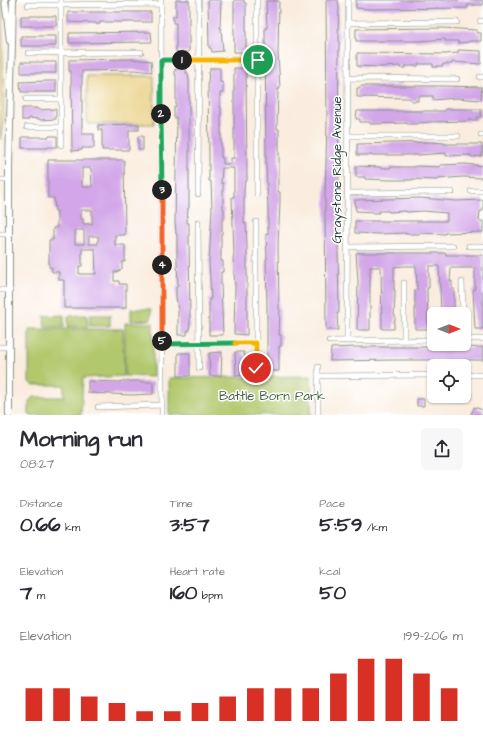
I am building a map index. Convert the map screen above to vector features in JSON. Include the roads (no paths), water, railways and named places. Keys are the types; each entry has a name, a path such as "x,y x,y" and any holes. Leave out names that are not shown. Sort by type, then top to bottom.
{"street":[{"path":"5,0 12,49"},
{"path":"9,415 9,180 13,0"},
{"path":"198,194 199,0"},
{"path":"257,0 257,194"},
{"name":"Graystone Ridge Avenue","path":"347,341 348,0"},
{"path":"61,2 61,145"},
{"path":"28,5 61,2 161,2 162,415"},
{"path":"348,23 457,22"},
{"path":"28,53 141,52"},
{"path":"161,60 258,60"},
{"path":"348,78 457,79"},
{"path":"26,99 61,99"},
{"path":"27,127 61,127"},
{"path":"348,136 458,136"},
{"path":"0,180 9,180"},
{"path":"471,191 483,191"},
{"path":"347,193 452,192"},
{"path":"198,222 199,368"},
{"path":"256,222 256,368"},
{"path":"0,234 9,234"},
{"path":"347,247 453,246"},
{"path":"469,246 483,246"},
{"path":"462,282 463,307"},
{"path":"404,283 404,340"},
{"path":"0,290 10,290"},
{"path":"471,339 483,339"},
{"path":"328,341 427,340"},
{"path":"162,344 256,343"},
{"path":"0,347 9,347"},
{"path":"318,367 318,415"},
{"path":"318,376 427,375"},
{"path":"471,375 483,375"},
{"path":"98,407 162,405"}],"park label":[{"name":"Battle Born Park","path":"272,396"}]}
